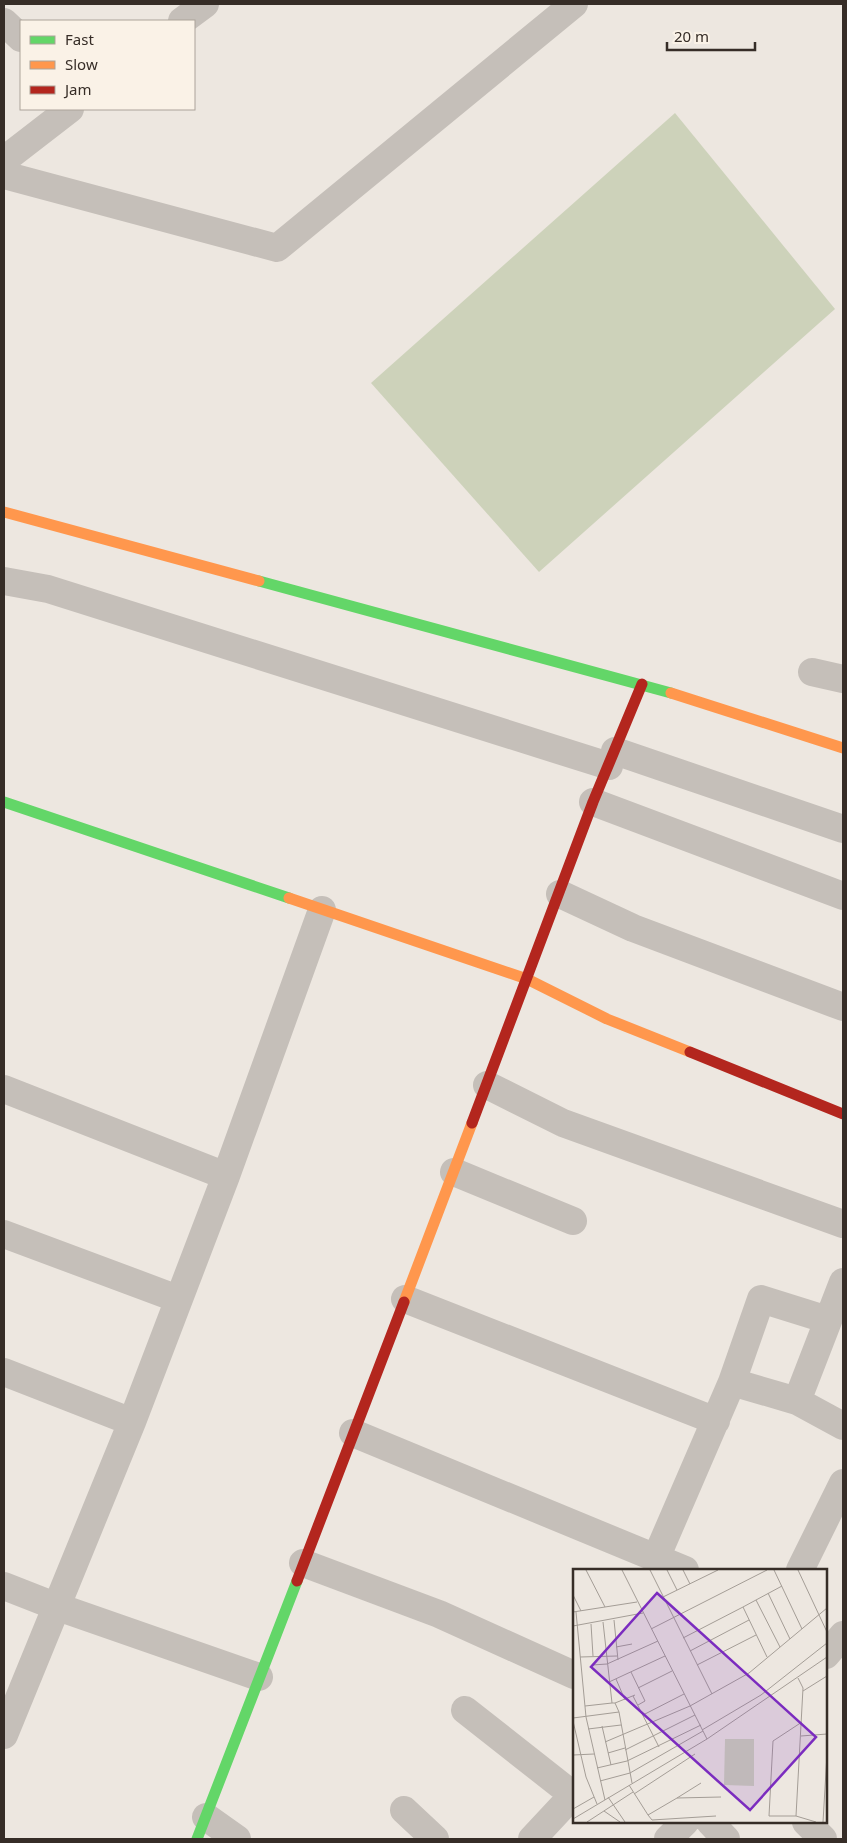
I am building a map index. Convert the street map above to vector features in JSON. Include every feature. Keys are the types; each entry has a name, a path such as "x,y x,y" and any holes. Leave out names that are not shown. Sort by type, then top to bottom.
{"street":[{"path":"183,20 205,4"},
{"path":"4,176 277,248 574,4"},
{"path":"4,22 20,37"},
{"path":"4,160 69,110"},
{"path":"4,512 642,684 843,748"},
{"path":"4,581 48,588 843,829"},
{"path":"812,672 843,679"},
{"path":"237,1839 201,1828 454,1172 594,802 642,684"},
{"path":"4,802 527,979 607,1019 843,1114"},
{"path":"594,802 843,896"},
{"path":"560,894 633,928 843,1007"},
{"path":"4,1735 55,1606 132,1422 226,1176 322,910"},
{"path":"487,1085 563,1123 843,1224"},
{"path":"4,1089 226,1176"},
{"path":"454,1172 573,1221"},
{"path":"4,1234 178,1299"},
{"path":"797,1401 843,1282"},
{"path":"656,1558 732,1382 761,1298 828,1320"},
{"path":"405,1299 716,1421"},
{"path":"4,1372 132,1422"},
{"path":"732,1382 797,1401 843,1426"},
{"path":"353,1433 683,1569"},
{"path":"800,1569 843,1483"},
{"path":"303,1563 439,1614 573,1675"},
{"path":"4,1586 55,1606 259,1677"},
{"path":"465,1710 573,1793"},
{"path":"532,1839 573,1795"},
{"path":"404,1810 435,1839"},
{"path":"668,1839 684,1823"},
{"path":"711,1823 726,1839"},
{"path":"807,1823 823,1839"}],"green space":[{"path":"675,113 835,309 539,572 371,383"}],"traffic: fast":[{"path":"259,581 671,693"},
{"path":"4,802 289,898"},
{"path":"197,1839 297,1581"}],"traffic: slow":[{"path":"4,512 259,581"},
{"path":"671,693 843,748"},
{"path":"289,898 527,979 607,1019 690,1052"},
{"path":"404,1302 472,1123"}],"traffic: jam":[{"path":"472,1123 593,802 642,684"},
{"path":"690,1052 843,1114"},
{"path":"297,1581 404,1302"}]}
